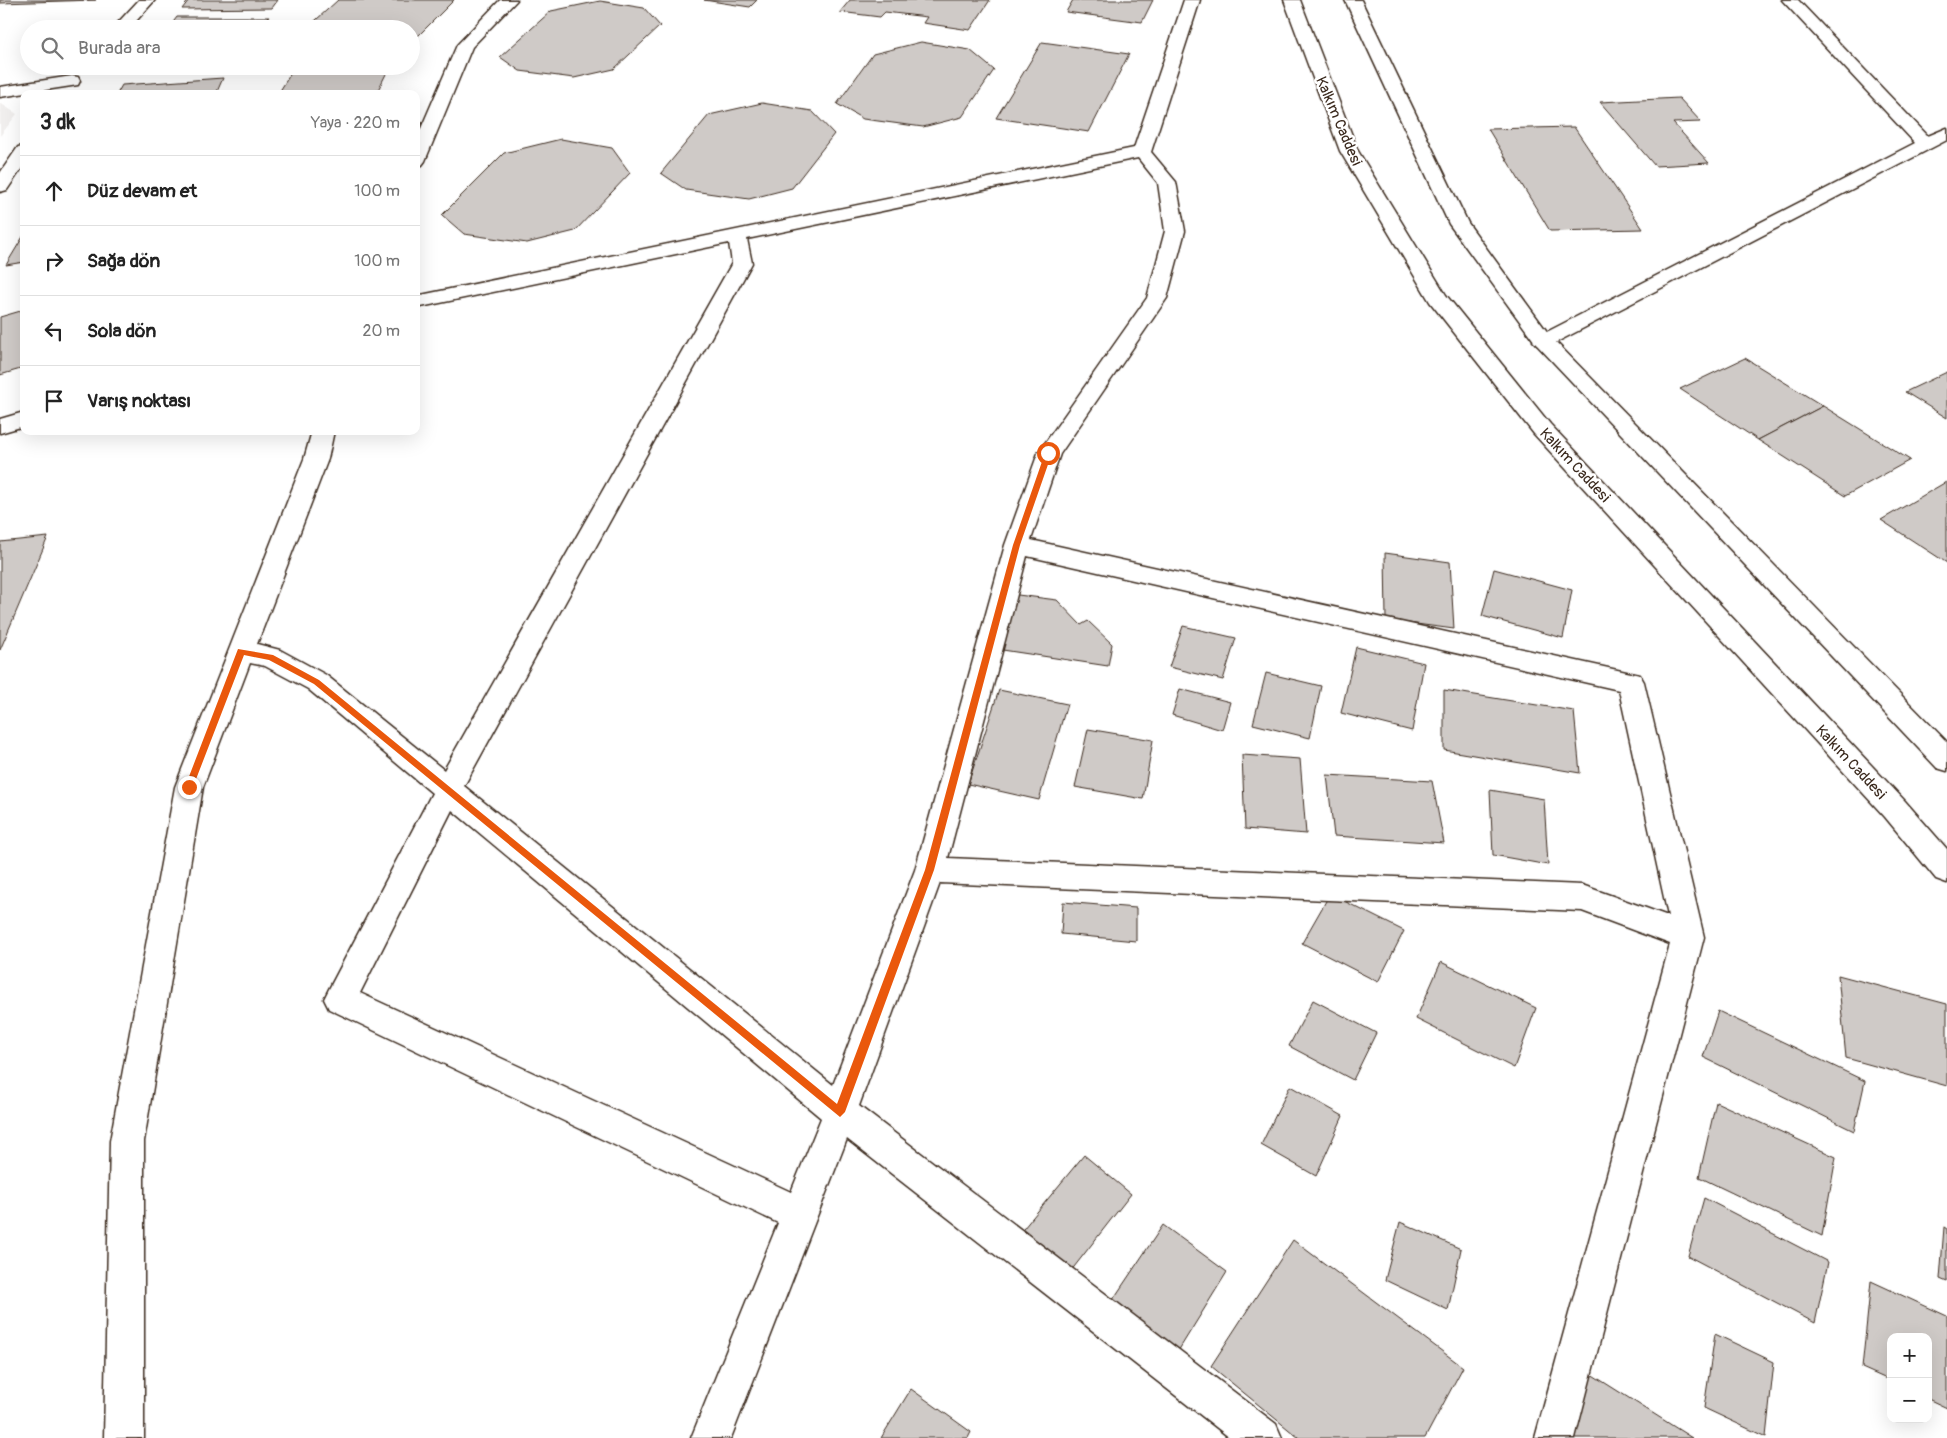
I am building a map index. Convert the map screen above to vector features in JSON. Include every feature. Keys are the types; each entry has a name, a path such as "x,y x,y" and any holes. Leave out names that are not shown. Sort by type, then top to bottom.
{"street":[{"path":"128,20 147,0"},
{"path":"420,152 465,45 510,0"},
{"path":"1142,152 1192,0"},
{"name":"Kalkım Caddesi","path":"1292,0 1349,151 1437,298 1542,429 1888,802 1947,870"},
{"path":"1353,0 1459,224 1544,341 1947,760"},
{"path":"1790,0 1927,145"},
{"path":"0,92 72,82"},
{"path":"1544,341 1947,133"},
{"path":"420,301 1142,152"},
{"path":"711,1438 840,1112 930,870 1017,545 1048,453 1157,298 1175,231 1167,182 1142,152"},
{"path":"0,186 20,158"},
{"path":"737,236 742,263 448,790 340,999 799,1214"},
{"path":"0,426 20,420"},
{"path":"124,1438 127,1141 189,787 316,459 322,435"},
{"path":"1017,545 1631,682 1688,937 1555,1438"},
{"path":"241,651 270,657 317,682 840,1112 1262,1438"},
{"path":"930,870 1582,898 1688,937"}],"shaded area":[{"path":"0,103 17,114 0,136"}],"building":[{"path":"0,0 96,0 0,3"},
{"path":"189,0 278,0 272,8 182,9"},
{"path":"338,0 454,0 420,34 420,20 316,20"},
{"path":"704,0 757,0 750,7"},
{"path":"850,0 990,0 970,30 923,23 927,17 885,12 880,17 840,12"},
{"path":"1073,0 1153,0 1142,22 1066,12"},
{"path":"600,1 644,8 660,26 614,69 574,78 520,71 500,57 551,11"},
{"path":"177,17 269,17 267,20 175,20"},
{"path":"921,42 970,50 994,70 962,117 923,127 863,119 837,104 873,54"},
{"path":"1042,42 1129,54 1089,132 996,118"},
{"path":"290,75 386,75 378,90 280,90"},
{"path":"223,78 218,90 119,90 122,85"},
{"path":"1679,98 1701,122 1673,123 1709,163 1655,166 1600,102"},
{"path":"762,103 812,111 834,134 792,188 749,199 686,190 661,173 709,115"},
{"path":"1574,127 1643,229 1550,231 1488,129"},
{"path":"561,139 612,148 630,173 575,231 527,243 464,234 442,215 504,153"},
{"path":"20,242 20,263 6,265"},
{"path":"20,311 20,369 0,375 0,317"},
{"path":"1745,358 1823,406 1758,440 1680,389"},
{"path":"1947,372 1947,418 1905,392"},
{"path":"1823,406 1910,460 1845,496 1758,440"},
{"path":"1947,483 1947,563 1881,520"},
{"path":"48,537 0,650 0,542"},
{"path":"1385,553 1450,562 1454,629 1386,620"},
{"path":"1494,569 1572,590 1563,638 1482,616"},
{"path":"1010,594 1057,600 1081,625 1088,621 1112,644 1108,666 996,649"},
{"path":"1183,626 1236,638 1223,680 1169,667"},
{"path":"1356,647 1424,663 1412,731 1341,713"},
{"path":"1266,673 1321,686 1310,738 1253,724"},
{"path":"1180,689 1230,702 1222,730 1172,715"},
{"path":"999,690 1067,704 1039,800 968,784"},
{"path":"1444,690 1574,711 1580,773 1444,750"},
{"path":"1088,729 1153,740 1143,799 1075,787"},
{"path":"1242,755 1300,759 1306,834 1245,829"},
{"path":"1327,775 1432,781 1444,843 1334,836"},
{"path":"1490,790 1544,799 1548,865 1493,855"},
{"path":"1330,894 1404,931 1378,982 1302,943"},
{"path":"1063,902 1136,908 1136,941 1061,934"},
{"path":"1441,962 1536,1008 1514,1068 1416,1019"},
{"path":"1838,975 1947,1004 1947,1086 1846,1058"},
{"path":"1313,1000 1376,1033 1353,1080 1289,1046"},
{"path":"1718,1011 1865,1081 1854,1131 1703,1057"},
{"path":"1290,1086 1343,1116 1316,1176 1261,1145"},
{"path":"1716,1102 1836,1157 1822,1236 1699,1177"},
{"path":"1084,1155 1131,1194 1067,1276 1019,1234"},
{"path":"1704,1198 1828,1262 1815,1323 1688,1256"},
{"path":"1400,1222 1461,1249 1448,1310 1385,1280"},
{"path":"1163,1225 1227,1272 1172,1361 1106,1310"},
{"path":"1944,1227 1947,1229 1947,1282 1940,1279"},
{"path":"1293,1240 1463,1367 1425,1438 1299,1438 1211,1366"},
{"path":"1871,1281 1947,1316 1947,1408 1932,1401 1932,1333 1887,1333 1887,1379 1862,1368"},
{"path":"1715,1334 1774,1362 1766,1437 1704,1408"},
{"path":"1591,1374 1692,1438 1568,1438"},
{"path":"911,1389 971,1432 968,1438 881,1438"}],"route":[{"path":"189,787 241,651 270,657 317,682 840,1112 930,870 1017,545 1048,453"}]}
